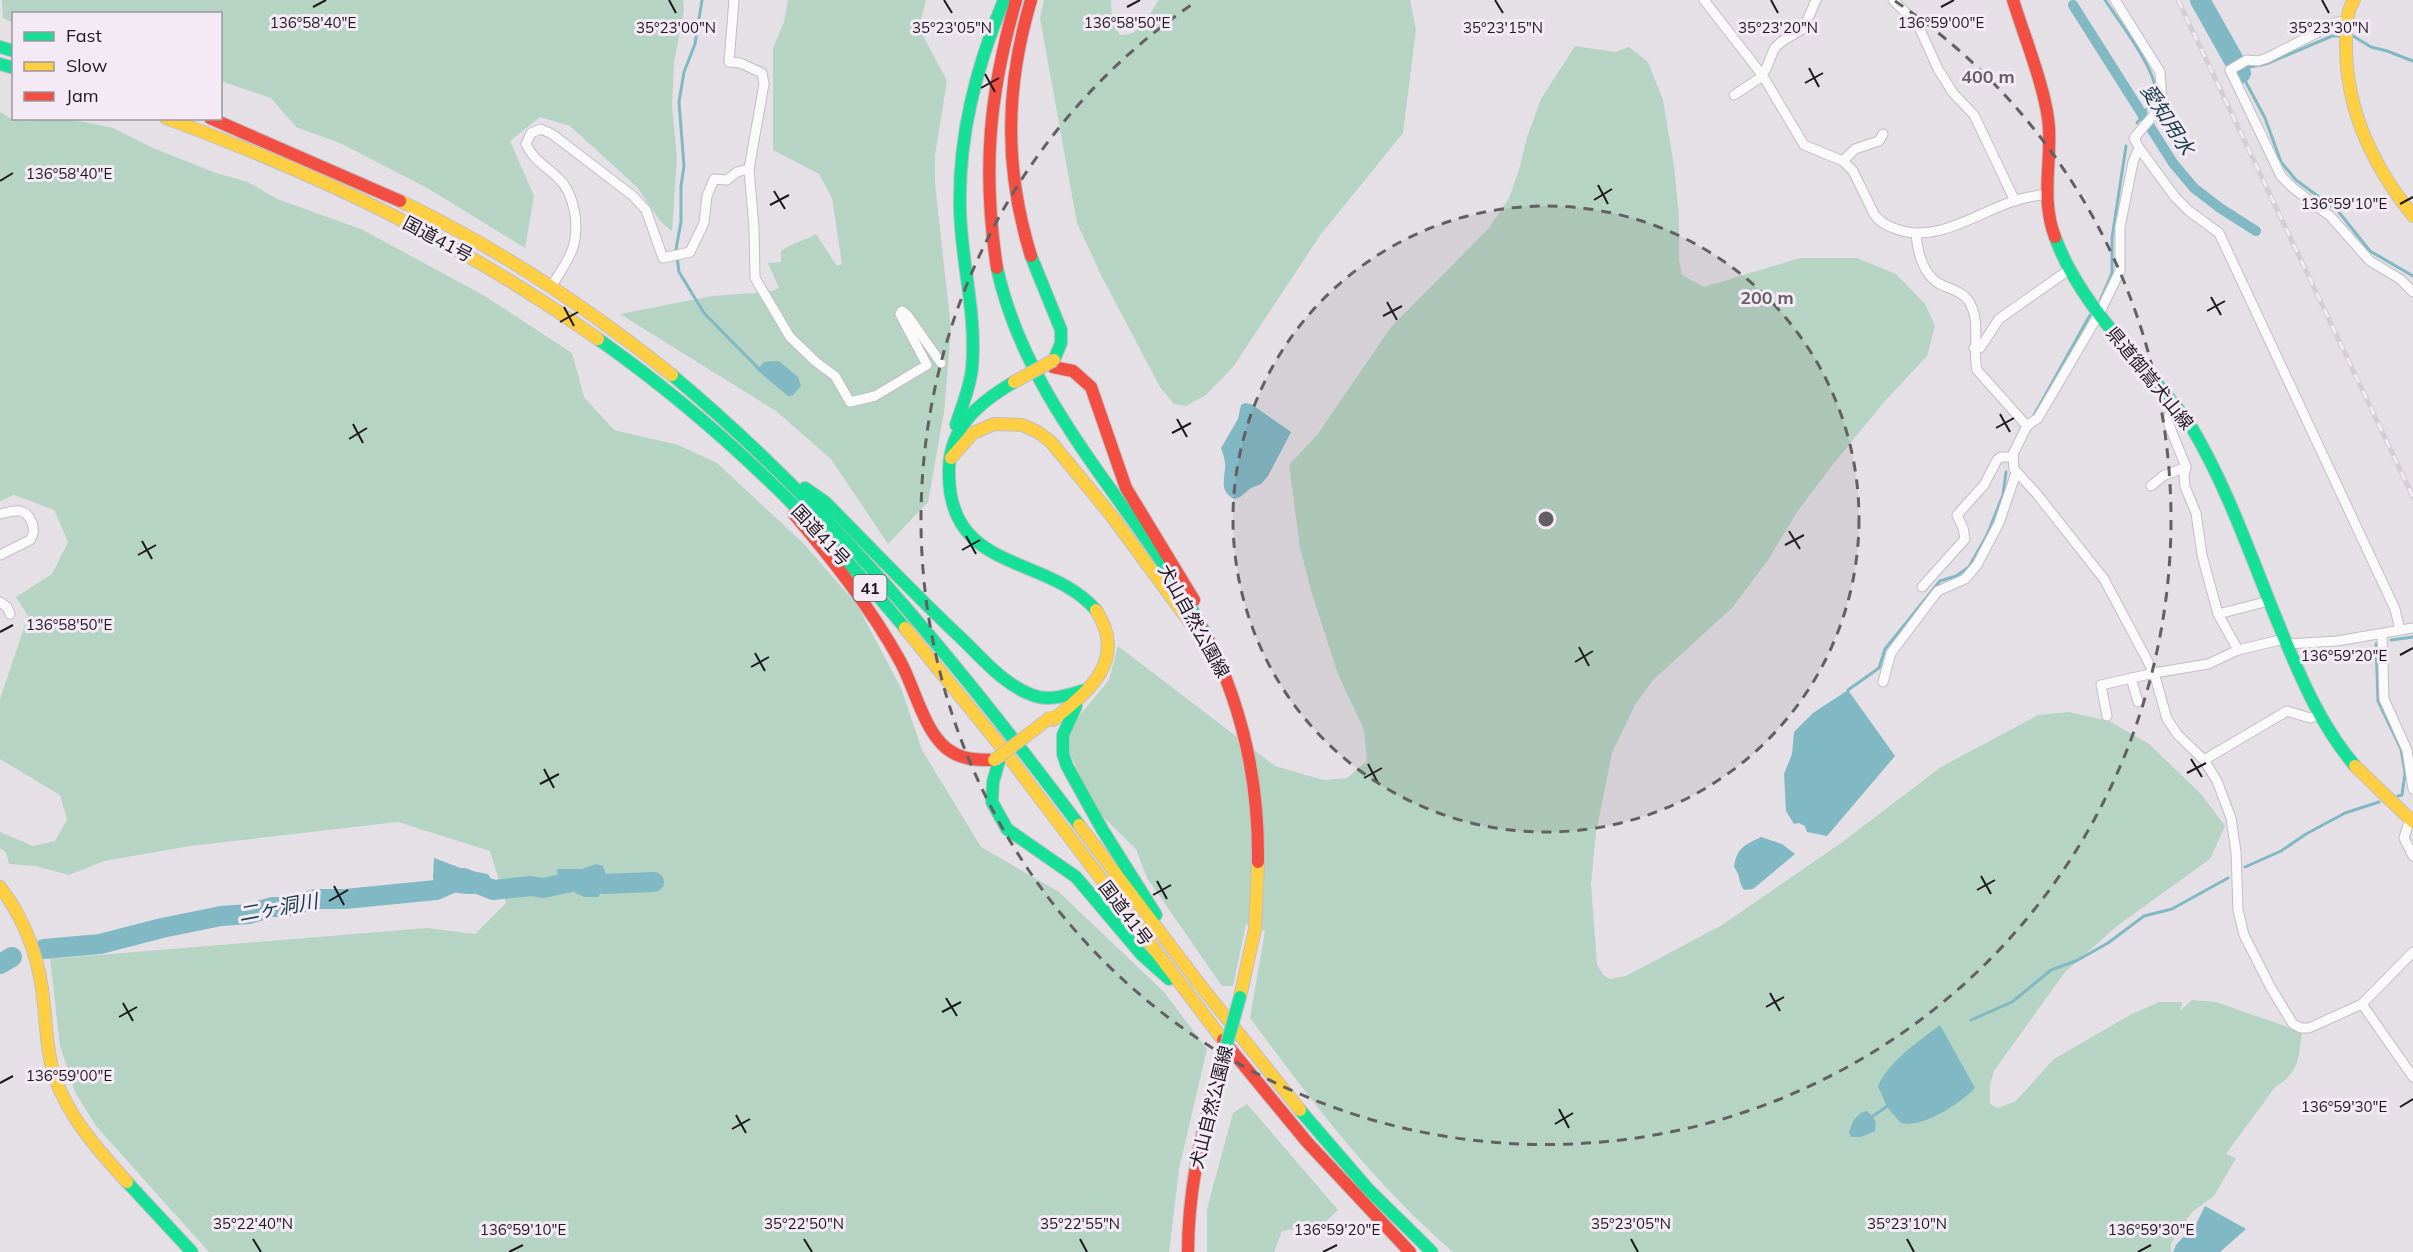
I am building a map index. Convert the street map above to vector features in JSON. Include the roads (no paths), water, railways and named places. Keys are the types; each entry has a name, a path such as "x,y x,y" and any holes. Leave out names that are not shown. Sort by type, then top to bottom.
{"main road":[{"path":"1004,0 978,71 968,109 963,144 960,209 974,347 972,370 956,425 949,460 950,497 962,526 975,541 1001,559 1064,584 1086,599 1100,613 1108,631 1109,653 1101,674 1067,721 1063,733 1063,753 1068,770 1187,970"},
{"name":"犬山自然公園線","path":"1016,0 1000,52 991,105 987,154 988,202 994,247 1012,318 1026,355 1054,407 1081,450 1183,595 1216,653 1240,718 1254,779 1259,850 1255,927 1240,997 1196,1160 1189,1205 1188,1252"},
{"path":"954,441 967,416 979,403 1053,363 1061,343 1061,330 1030,255 1020,219 1010,139 1010,105 1015,61 1031,0"},
{"name":"県道御嵩犬山線","path":"2013,0 2043,96 2049,127 2046,194 2050,224 2061,254 2099,314 2191,426 2206,454 2285,642 2319,715 2342,751 2362,774 2412,819"},
{"path":"2354,0 2347,25 2345,64 2359,129 2373,160 2392,191 2413,216"},
{"name":"国道41号","path":"171,120 321,179 472,256 591,333 669,392 761,472 883,601 956,689 1032,787 1185,994 1252,1078 1340,1181 1410,1252"},
{"name":"国道41号","path":"215,120 387,194 474,240 552,286 646,354 738,431 848,540 915,616 1024,753 1187,970 1272,1078 1350,1169 1432,1252"},
{"path":"1053,363 1072,371 1091,387 1126,488 1186,584 1205,623 1216,653"},
{"path":"949,460 973,434 994,424 1007,423 1038,432 1051,442 1112,515 1190,623 1216,653"},
{"path":"772,463 825,502 949,627 1019,689 1034,696 1051,699 1089,688"},
{"path":"761,472 807,531 835,562 869,609 901,662 934,735 946,748 970,760 997,760 1089,688"},
{"path":"997,760 992,802 1007,829 1076,877 1142,955 1185,994"},
{"path":"0,887 22,917 34,946 52,1065 65,1100 88,1136 192,1252"}],"street":[{"path":"734,0 729,62 756,69 762,73 764,84 749,170 755,278 790,338 835,376 850,402 875,396 927,365 900,314 902,311 908,316 941,363"},
{"path":"1704,0 1762,75 1804,145 1843,161 1860,182 1878,220 1888,226 1916,235 1953,227 2015,201 2046,194"},
{"path":"1734,95 1762,75 1774,49 1781,42 1804,28 1816,0"},
{"path":"1893,0 1918,25 1938,69 1953,93 1974,115 2015,201"},
{"path":"2115,0 2160,72 2162,99 2158,110 2134,138 2161,180 2182,204 2219,233 2395,609 2400,630"},
{"path":"2347,25 2337,22 2267,58 2241,62 2230,70 2282,176 2293,188 2330,216 2370,261 2400,279 2413,292"},
{"path":"552,286 574,246 576,229 572,198 566,187 530,153 526,144 531,133 541,129 552,134 633,196 646,210 663,258 690,252 705,223 707,196 714,179 727,180 737,172 749,170"},
{"path":"1843,161 1855,149 1879,141 1883,134"},
{"path":"1882,682 1891,653 1938,591 1965,579 1977,565 1999,523 2016,473 2013,457 2028,426 2038,418 2099,314 2120,271 2120,227 2133,162 2139,148"},
{"path":"1916,235 1923,265 1928,274 1934,281 1960,293 1968,300 1974,314 1974,348 1977,370 2028,426"},
{"path":"1974,348 1980,348 1999,319 2070,269"},
{"path":"2176,408 2169,416 2169,425 2186,467 2185,487 2196,513 2202,555 2218,614 2238,650"},
{"path":"1922,587 1965,540 1957,515 1984,485 1997,460 2001,457 2013,457"},
{"path":"2151,486 2163,476 2186,467"},
{"path":"2016,473 2036,493 2104,579 2154,673 2167,719 2178,735 2204,759 2217,781 2231,818 2236,852 2238,910 2244,935 2271,988 2293,1024 2301,1028 2309,1028 2362,1004 2413,952"},
{"path":"0,514 21,511 27,515 34,527 34,535 30,540 0,555"},
{"path":"2218,614 2269,601"},
{"path":"0,602 10,614"},
{"path":"2107,716 2101,685 2208,664 2238,650 2285,642 2337,641 2413,628"},
{"path":"2382,634 2384,699 2407,750 2413,789"},
{"path":"2131,678 2138,702"},
{"path":"2204,759 2287,711 2310,718 2319,715"},
{"path":"2412,819 2404,838 2413,855"},
{"path":"2362,1004 2413,1077"}],"water":[{"path":"779,361 798,377 801,386 793,395 788,396 757,370 764,362"},
{"path":"1251,404 1291,432 1268,476 1261,484 1234,499 1225,489 1225,463 1221,448 1238,419 1241,405"},
{"path":"1848,690 1895,756 1827,836 1807,832 1805,826 1799,823 1794,824 1786,811 1784,774 1792,754 1794,732 1813,713"},
{"path":"1761,837 1782,844 1795,854 1753,889 1744,890 1734,867 1735,860 1743,848"},
{"path":"434,858 466,870 488,874 490,877 488,889 475,894 467,894 451,891 437,884 433,879"},
{"path":"596,864 603,866 605,874 604,886 598,897 584,897 559,885 557,869 582,869"},
{"path":"1940,1025 1975,1088 1941,1113 1920,1122 1901,1123 1887,1107 1878,1086 1897,1060"},
{"path":"1867,1111 1876,1124 1875,1131 1861,1137 1851,1137 1849,1133 1851,1125 1860,1114"},
{"path":"2205,1206 2246,1229 2220,1252 2173,1252 2176,1245 2197,1222"}],"waterway":[{"path":"702,0 695,44 684,72 679,102 684,166 681,186 681,222 676,249 679,272 704,313 758,368"},
{"path":"2105,0 2145,61 2155,86 2156,96"},
{"path":"2200,0 2241,73"},
{"name":"愛知用水","path":"2073,5 2173,163 2194,188 2256,231"},
{"path":"2342,36 2332,36 2266,64 2250,67 2241,73 2265,118 2281,162 2296,180 2338,211 2370,251 2413,276"},
{"path":"2349,36 2371,47 2413,61"},
{"name":"愛知用水","path":"2137,123 2149,106"},
{"path":"2100,301 2112,273 2112,238 2126,146"},
{"path":"2033,417 2090,315"},
{"path":"1848,690 1879,668 1885,649 1940,581 1956,576 1969,567 1987,535 2003,495 2006,472"},
{"path":"2391,640 2413,637"},
{"path":"2376,644 2378,701 2401,749 2405,773 2402,795 2398,796"},
{"path":"2245,867 2281,851 2306,834 2345,813 2379,802"},
{"name":"二ヶ洞川","path":"44,949 100,944 162,928 221,916 249,914 272,907 286,907 316,899 345,899 436,890 464,878 493,890 531,886 543,888 586,879 604,884 654,882"},
{"path":"1971,1020 2012,1002 2051,970 2076,961 2108,943 2144,916 2172,909 2228,878"},
{"name":"二ヶ洞川","path":"0,964 12,957"},
{"path":"1873,1116 1889,1105"}],"railway":[{"path":"2178,0 2413,497"}]}
